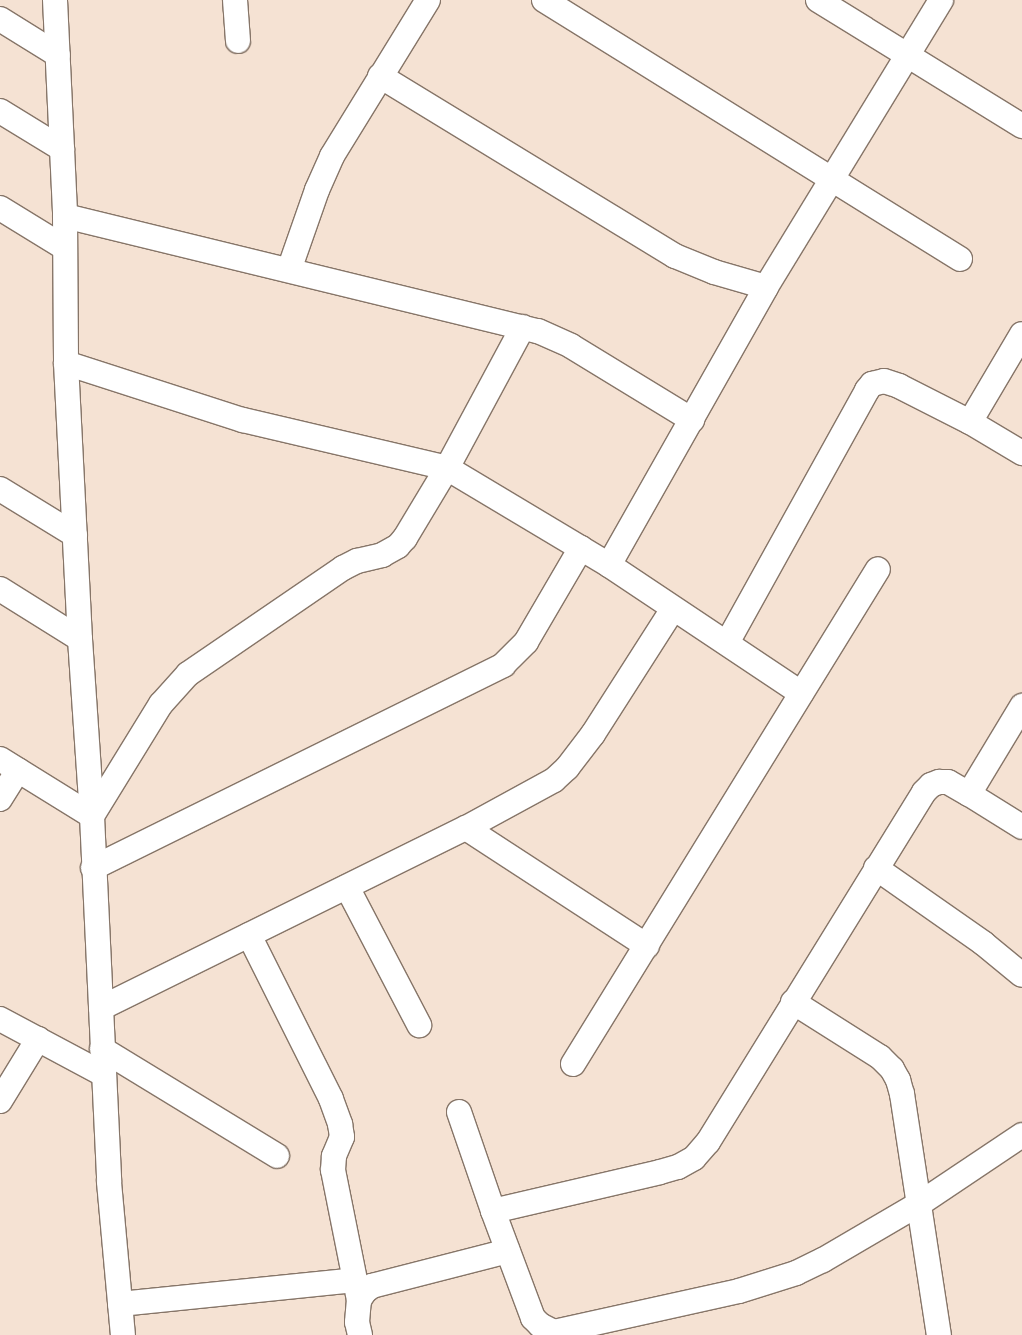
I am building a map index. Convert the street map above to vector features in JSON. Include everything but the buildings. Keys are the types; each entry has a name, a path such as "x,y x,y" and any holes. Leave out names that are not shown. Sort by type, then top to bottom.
{"street":[{"path":"55,0 66,216 66,362 74,535 92,816 109,1182 123,1335"},
{"path":"235,0 238,41"},
{"path":"289,270 317,190 332,156 428,0"},
{"path":"544,0 960,259"},
{"path":"818,0 1022,126"},
{"path":"609,566 766,287 941,0"},
{"path":"0,19 58,55"},
{"path":"380,76 675,256 714,272 766,287"},
{"path":"0,110 62,149"},
{"path":"0,208 65,248"},
{"path":"66,216 538,331 572,346 692,420"},
{"path":"92,816 161,704 188,674 342,568 358,561 382,555 398,546 405,538 446,468 523,327"},
{"path":"970,422 1022,334"},
{"path":"66,362 243,420 446,468 581,548 801,692"},
{"path":"726,643 872,384 884,380 899,386 970,422 1022,453"},
{"path":"0,489 74,535"},
{"path":"93,868 503,665 526,642 581,548"},
{"path":"573,1064 878,569"},
{"path":"0,589 80,639"},
{"path":"101,1008 466,828 538,790 567,768 593,734 673,609"},
{"path":"969,794 1022,706"},
{"path":"0,799 9,765 92,816"},
{"path":"493,1212 660,1172 678,1167 694,1158 708,1142 876,868 924,792 931,785 939,782 948,782 1022,827"},
{"path":"466,828 647,946"},
{"path":"876,868 983,943 1022,975"},
{"path":"347,887 419,1025"},
{"path":"249,935 331,1099 340,1124 342,1137 334,1156 333,1170 357,1290 357,1322 360,1335"},
{"path":"793,1002 880,1057 892,1069 902,1094 940,1335"},
{"path":"0,1018 103,1074"},
{"path":"0,1101 38,1039"},
{"path":"102,1049 277,1156"},
{"path":"459,1112 493,1212 533,1318 540,1325 554,1332 739,1291 796,1273 823,1260 919,1204 1022,1135"},
{"path":"120,1304 365,1291 372,1286 508,1251"}]}
